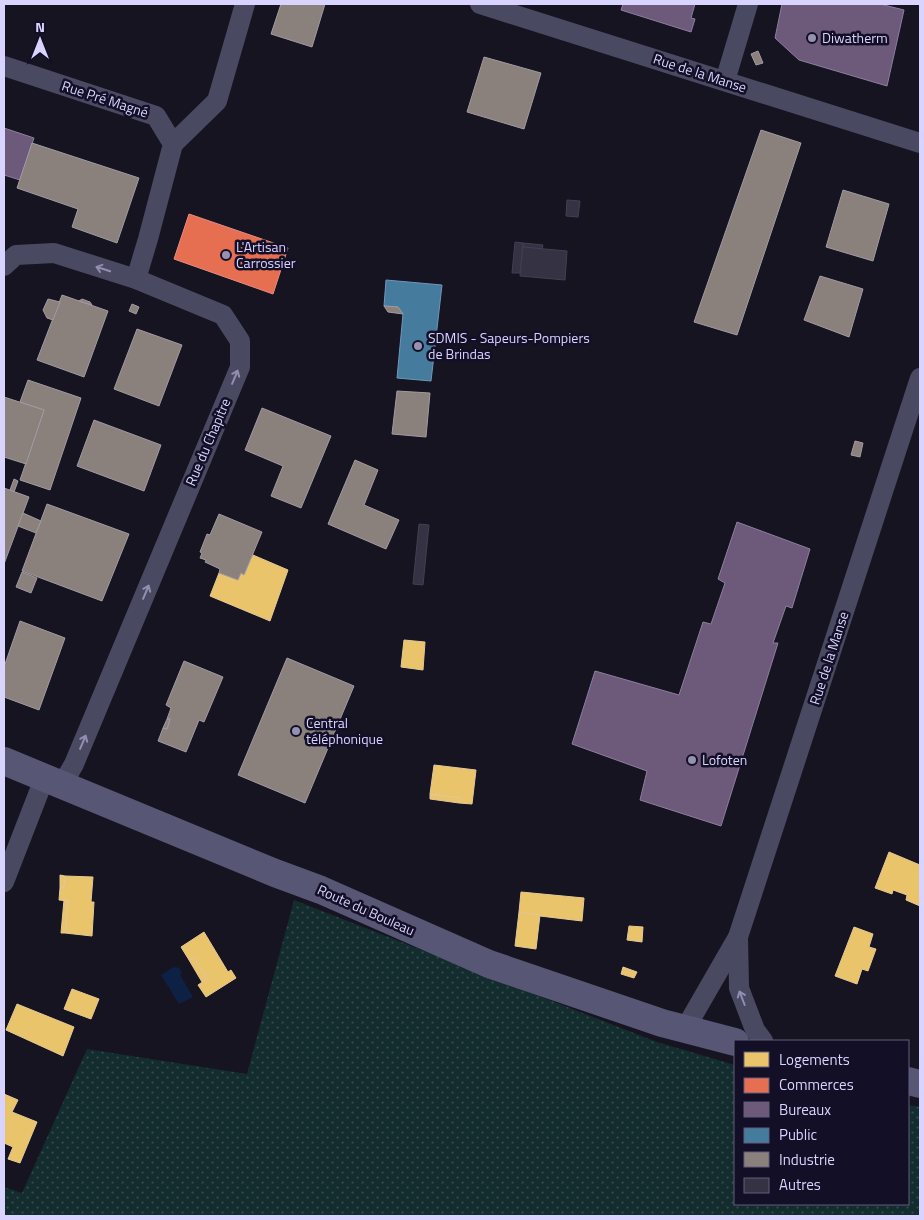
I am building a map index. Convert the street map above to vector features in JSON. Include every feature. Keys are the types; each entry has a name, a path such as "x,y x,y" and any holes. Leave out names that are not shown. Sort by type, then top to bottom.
{"main road":[{"name":"Route du Bouleau","path":"4,761 275,873 321,890 489,964 662,1023 734,1042"}],"street":[{"path":"136,280 172,144 217,101 244,4"},
{"name":"Rue de la Manse","path":"480,4 920,143"},
{"path":"725,81 748,4"},
{"name":"Rue Pré Magné","path":"4,66 156,116 172,144"},
{"name":"Rue du Chapitre","path":"4,266 16,255 54,253 136,280 223,315 240,341 240,367 74,764 53,782 4,882"},
{"name":"Rue de la Manse","path":"738,937 920,378"},
{"path":"685,1029 738,937"},
{"path":"738,937 738,988 755,1030 762,1040"}],"green space":[{"path":"294,900 657,1042 734,1065 734,1205 909,1205 909,1105 920,1107 920,1216 4,1216 4,1187 22,1193 87,1049 247,1074"}],"water":[{"path":"175,966 176,968 179,967 182,973 180,975 193,997 179,1004 161,975"}],"building: Logements":[{"path":"253,555 288,570 270,621 210,596 219,573 238,580 241,573 244,575"},
{"path":"404,640 425,642 423,670 401,667"},
{"path":"434,765 476,770 472,804 459,803 460,798 430,794"},
{"path":"430,794 460,798 459,803 430,799"},
{"path":"889,852 920,865 920,906 906,900 907,895 893,890 892,894 875,888"},
{"path":"60,875 65,876 64,888 60,888"},
{"path":"65,876 93,877 91,902 94,902 92,936 65,933 68,901 59,900 60,888 64,888"},
{"path":"521,892 584,898 582,921 519,912"},
{"path":"64,900 68,901 65,933 61,933"},
{"path":"519,912 540,915 536,949 515,946"},
{"path":"629,926 643,927 642,942 627,940"},
{"path":"854,927 873,934 869,947 876,949 868,971 862,969 857,984 835,976"},
{"path":"204,932 228,972 231,970 236,978 206,997 198,985 207,979 194,957 189,960 181,947"},
{"path":"194,957 207,979 202,982 189,960"},
{"path":"623,967 637,972 634,978 621,974"},
{"path":"72,989 99,999 91,1019 64,1009"},
{"path":"17,1004 74,1027 63,1056 6,1030"},
{"path":"4,1094 18,1100 12,1112 37,1122 20,1163 8,1159 13,1147 4,1143"}],"building: Commerces":[{"path":"189,214 288,248 273,294 174,259"}],"building: Bureaux":[{"path":"623,4 695,4 691,18 695,19 691,32 621,10"},
{"path":"782,4 880,4 904,10 887,86 799,60 775,38"},
{"path":"4,128 34,138 20,180 4,175"},
{"path":"737,522 810,549 792,608 786,606 773,643 778,643 721,826 640,800 647,771 572,744 595,671 679,695 703,622 711,624 725,583 718,579"}],"building: Public":[{"name":"SDMIS - Sapeurs-Pompiers de Brindas","path":"386,280 442,285 431,381 397,378 403,314 398,307 384,306"}],"building: Industrie":[{"path":"281,4 325,4 312,47 271,34"},
{"path":"758,51 763,63 756,65 751,54"},
{"path":"484,57 541,73 524,129 467,112"},
{"path":"761,130 801,143 737,335 694,322"},
{"path":"32,143 139,178 117,243 72,227 78,209 17,188"},
{"path":"843,190 889,204 873,261 826,247"},
{"path":"820,276 863,289 849,337 804,320"},
{"path":"62,295 108,311 84,377 37,360"},
{"path":"48,299 60,302 53,320 47,318 43,310"},
{"path":"82,299 90,302 92,305 79,301"},
{"path":"132,304 139,307 136,314 129,311"},
{"path":"384,306 398,307 403,314 388,312"},
{"path":"137,329 182,345 159,406 114,389"},
{"path":"28,380 81,398 50,490 20,480 44,410 20,402"},
{"path":"397,391 430,393 426,437 392,434"},
{"path":"4,397 44,410 26,464 4,457"},
{"path":"262,408 331,436 301,508 271,496 283,466 245,450"},
{"path":"94,420 161,445 144,491 77,466"},
{"path":"855,441 863,443 860,457 851,455"},
{"path":"355,460 378,470 364,505 399,520 386,549 328,524"},
{"path":"14,479 18,481 14,492 10,490"},
{"path":"4,488 29,497 4,564"},
{"path":"47,504 129,534 102,601 22,571"},
{"path":"23,513 41,521 36,533 18,526"},
{"path":"219,514 262,532 244,575 241,573 238,580 219,573 220,569 200,558 202,553 200,552 207,534 210,535"},
{"path":"22,572 37,578 31,593 16,587"},
{"path":"20,621 65,638 39,710 4,697 4,667"},
{"name":"Central téléphonique","path":"287,658 354,686 305,803 238,775"},
{"path":"184,661 223,677 204,722 199,720 186,752 158,741 163,728 167,729 170,719 167,719 171,708 166,705"},
{"path":"167,719 170,719 167,729 163,728"}],"building: Autres":[{"path":"567,200 580,201 578,217 566,216"},
{"path":"515,242 523,243 520,273 512,273"},
{"path":"523,243 543,245 542,249 523,247"},
{"path":"523,247 567,251 565,280 520,276"},
{"path":"419,524 429,525 423,585 413,584"}],"place":[{"name":"Diwatherm","path":"812,38"},
{"name":"L'Artisan Carrossier","path":"226,255"},
{"name":"SDMIS - Sapeurs-Pompiers de Brindas","path":"418,346"},
{"name":"Central téléphonique","path":"296,731"},
{"name":"Lofoten","path":"692,760"}]}
